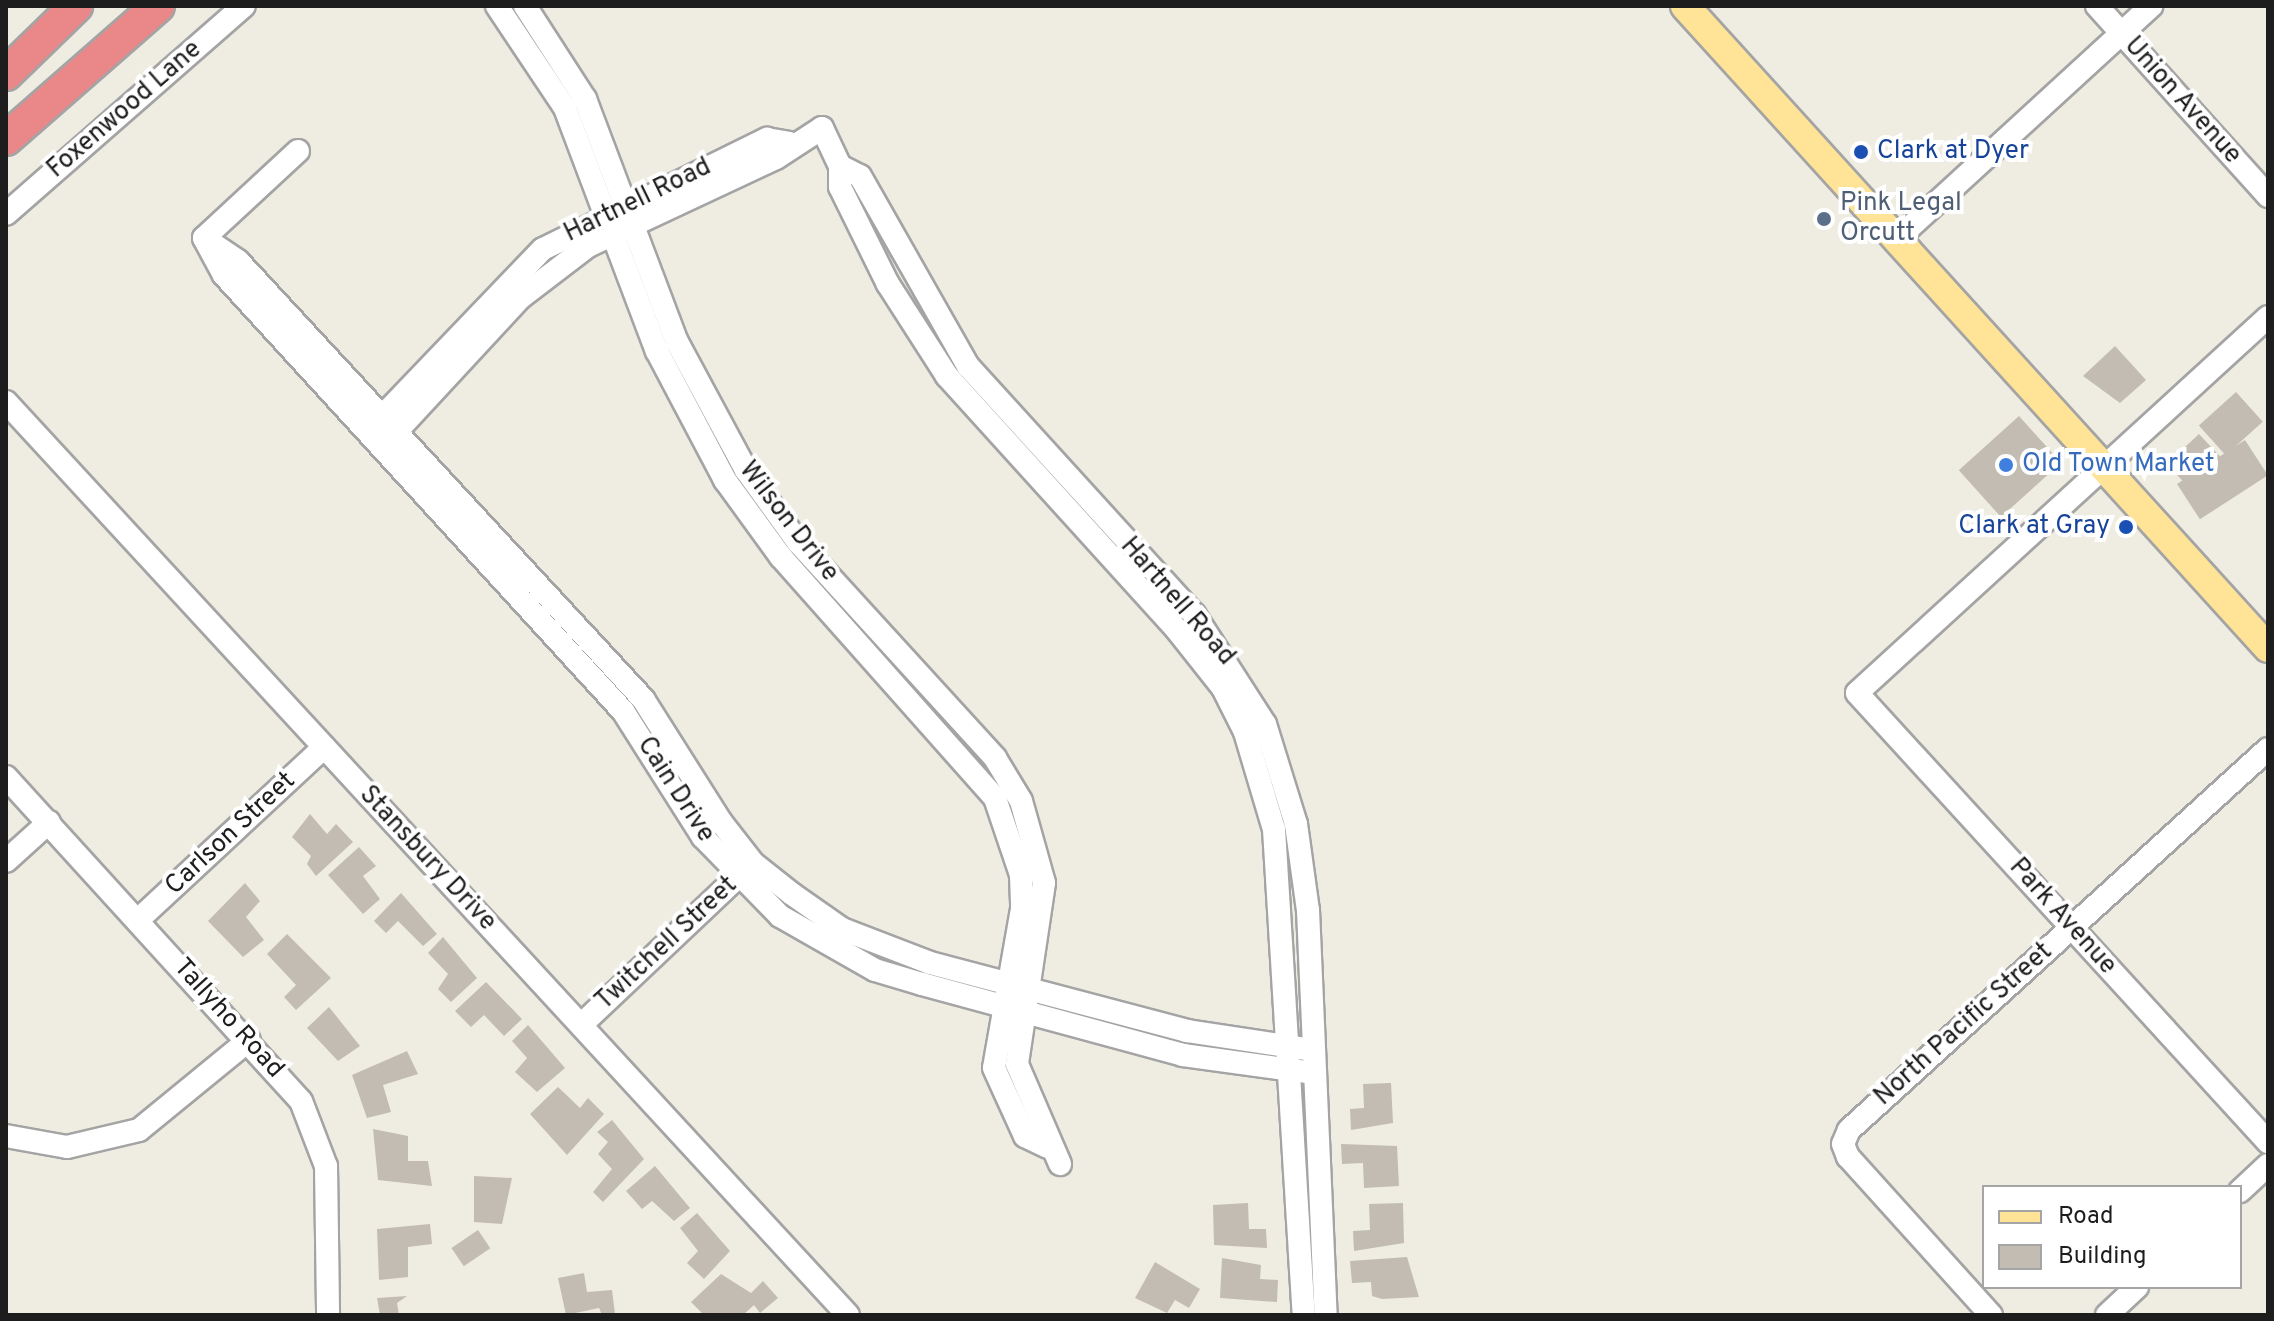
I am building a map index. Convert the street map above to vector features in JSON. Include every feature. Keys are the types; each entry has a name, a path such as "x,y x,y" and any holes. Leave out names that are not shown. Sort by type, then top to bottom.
{"highway":[{"path":"6,74 76,6"},
{"path":"6,139 158,6"}],"main road":[{"path":"1694,9 1897,239 2268,648"}],"street":[{"name":"Foxenwood Lane","path":"6,214 244,6"},
{"name":"Wilson Drive","path":"497,6 565,108 606,224 657,351 725,480 864,632 980,739 1021,801 1044,883 1029,992 1012,1002"},
{"name":"Wilson Drive","path":"525,6 585,99 677,342 746,470 864,632 995,798 1021,875 1022,909 1012,1002"},
{"name":"Union Avenue","path":"2097,6 2268,196"},
{"path":"1897,239 2151,6"},
{"name":"Hartnell Road","path":"384,431 506,280 606,224 776,158 789,143 822,128 840,166 840,187 895,296 947,376 1023,467 1177,630 1223,688 1263,782 1274,829 1304,1315"},
{"name":"Cain Drive","path":"298,151 204,238 238,261 384,431 547,610 780,916 875,970 1290,1062 1313,1050"},
{"name":"Hartnell Road","path":"840,166 860,176 937,320 1040,451 1194,614 1237,671 1284,774 1308,910 1326,1315"},
{"path":"2104,467 2268,317"},
{"name":"Stansbury Drive","path":"6,402 848,1315"},
{"path":"1023,467 1040,451"},
{"name":"Park Avenue","path":"2104,467 1857,693 2268,1142"},
{"path":"1177,630 1194,614"},
{"name":"Carlson Street","path":"138,920 324,747"},
{"name":"North Pacific Street","path":"1991,1315 1843,1144 1849,1130 2268,749"},
{"name":"Tallyho Road","path":"6,777 249,1040 319,1135 328,1315"},
{"path":"6,861 49,822"},
{"name":"Twitchell Street","path":"581,1025 745,870"},
{"name":"Cain Drive","path":"1029,992 1290,1062 1315,1073"},
{"path":"1012,1002 1020,1082 1046,1126 1054,1156"},
{"path":"6,1136 67,1147 139,1130 249,1040"},
{"path":"2242,1189 2268,1165"},
{"path":"2107,1315 2135,1289"}],"building":[{"path":"2115,346 2146,380 2120,403 2083,376"},
{"path":"2236,392 2263,422 2226,455 2199,425"},
{"path":"2019,416 2061,463 2001,517 1959,470"},
{"path":"2199,434 2222,459 2190,489 2167,464"},
{"path":"2245,440 2268,475 2200,519 2177,484"},
{"path":"310,814 327,834 336,824 353,842 316,876 307,864 311,856 292,837"},
{"path":"359,847 376,866 363,876 380,899 363,914 328,875"},
{"path":"245,883 260,901 246,917 264,940 243,957 208,921"},
{"path":"401,893 437,934 423,946 398,921 386,933 374,921"},
{"path":"287,934 331,978 296,1010 284,997 296,985 267,954"},
{"path":"443,937 477,978 451,1002 438,989 448,974 428,953"},
{"path":"486,982 522,1019 504,1036 484,1015 471,1027 455,1011"},
{"path":"329,1007 360,1046 338,1061 307,1028"},
{"path":"528,1025 565,1068 537,1092 515,1072 527,1058 512,1041"},
{"path":"407,1051 418,1074 383,1085 391,1112 367,1118 352,1075"},
{"path":"1391,1083 1393,1123 1351,1130 1350,1109 1364,1108 1363,1084"},
{"path":"558,1087 580,1108 588,1098 604,1114 567,1155 530,1114"},
{"path":"612,1120 644,1159 603,1202 593,1192 612,1169 598,1154 608,1142 597,1132"},
{"path":"373,1129 408,1136 408,1161 428,1161 432,1186 378,1180"},
{"path":"1341,1144 1397,1146 1399,1186 1364,1188 1363,1163 1342,1164"},
{"path":"655,1166 690,1208 674,1221 652,1201 642,1209 626,1191"},
{"path":"474,1176 512,1178 502,1224 474,1222"},
{"path":"1248,1203 1249,1229 1266,1229 1267,1248 1214,1245 1213,1205"},
{"path":"1403,1203 1404,1243 1354,1251 1353,1231 1370,1230 1369,1204"},
{"path":"697,1213 730,1251 704,1279 687,1263 698,1251 680,1228"},
{"path":"430,1224 432,1244 408,1247 408,1277 379,1280 377,1229"},
{"path":"478,1230 490,1248 464,1266 451,1248"},
{"path":"1407,1257 1419,1297 1382,1299 1372,1296 1371,1282 1352,1283 1350,1261"},
{"path":"1222,1258 1261,1265 1260,1279 1278,1280 1277,1302 1220,1298"},
{"path":"1155,1262 1200,1289 1189,1308 1175,1300 1167,1313 1135,1298"},
{"path":"584,1273 587,1292 612,1290 615,1314 602,1315 599,1308 566,1315 558,1278"},
{"path":"721,1274 751,1293 763,1281 778,1298 760,1313 754,1305 743,1315 704,1315 691,1302"},
{"path":"407,1296 397,1303 399,1315 380,1315 377,1298"}],"place":[{"name":"Clark at Dyer","path":"1861,152"},
{"name":"Pink Legal Orcutt","path":"1824,219"},
{"name":"Old Town Market","path":"2006,465"},
{"name":"Clark at Gray","path":"2126,527"}]}
